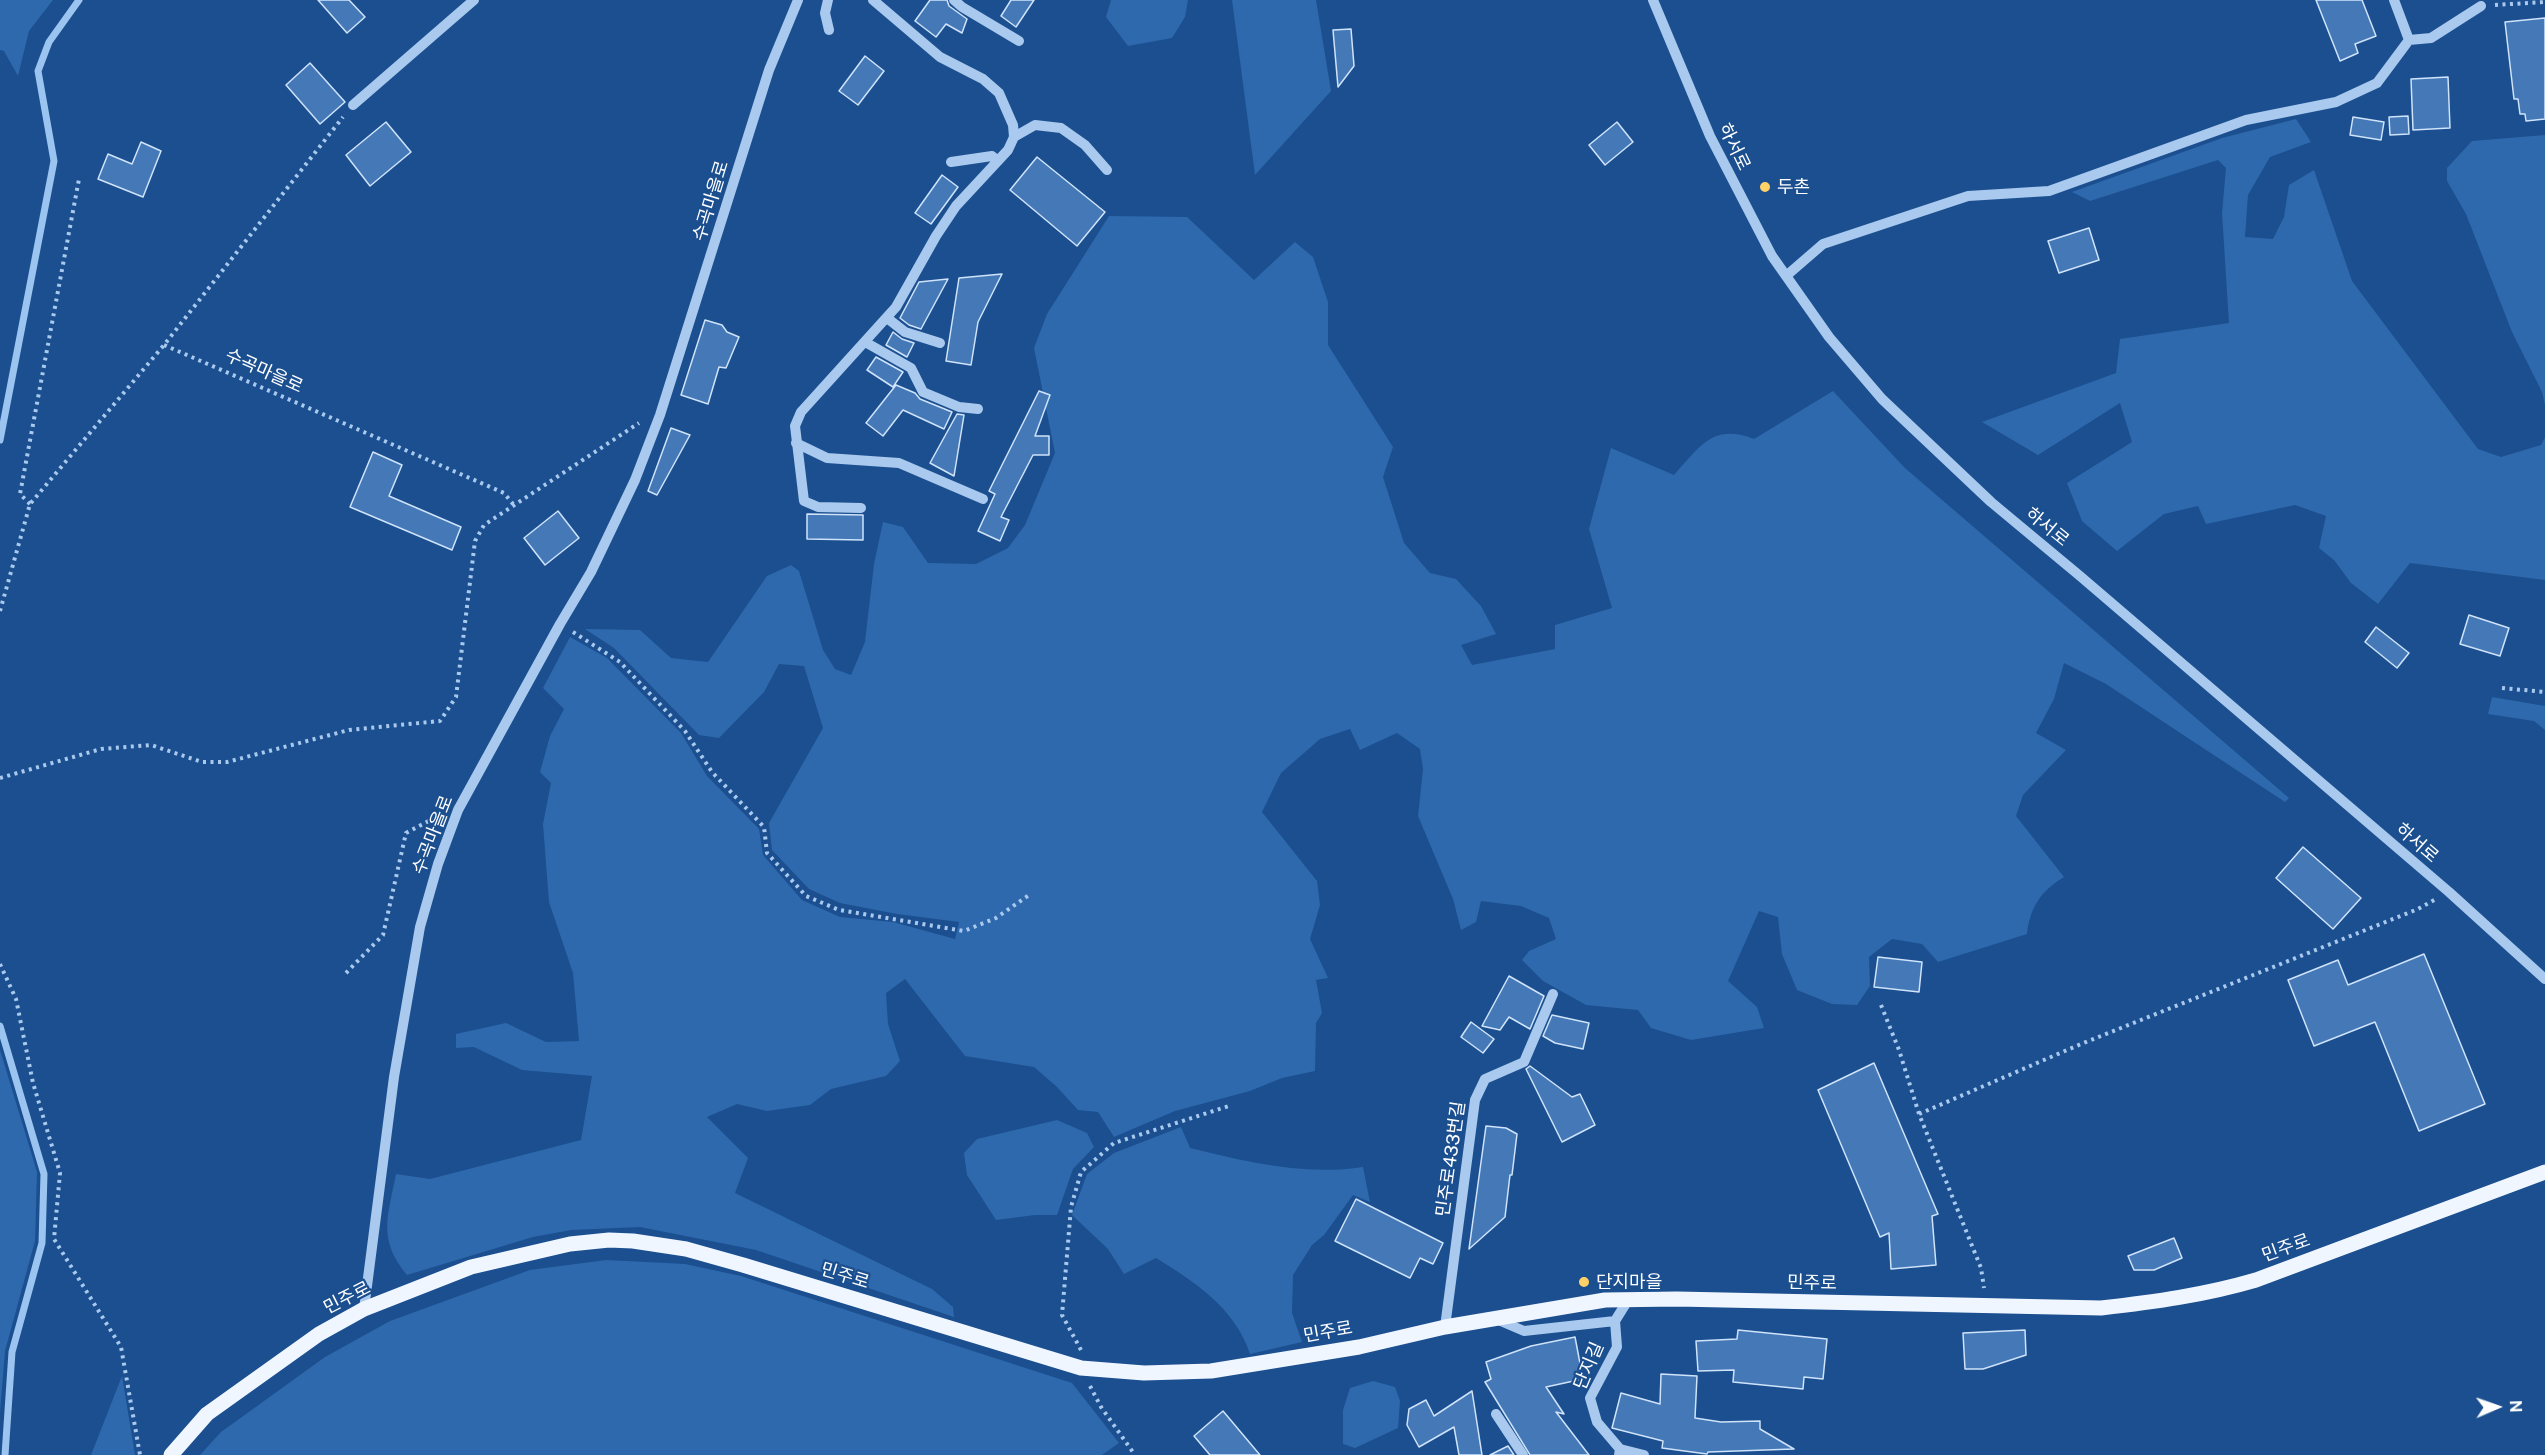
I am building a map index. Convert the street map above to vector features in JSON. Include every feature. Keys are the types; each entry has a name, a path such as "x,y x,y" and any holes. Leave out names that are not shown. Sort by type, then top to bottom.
{"main road":[{"name":"민주로","path":"171,1455 207,1414 319,1334 364,1309 471,1267 531,1251 570,1244 633,1240 686,1250 743,1265 1081,1368 1144,1373 1211,1371 1359,1347 1444,1327 1585,1302 1628,1300 2101,1308 2213,1293 2256,1280 2545,1172"}],"street":[{"path":"353,105 474,0"},
{"name":"수곡마을로","path":"364,1309 394,1077 420,927 438,864 458,810 591,572 635,480 660,415 769,70 798,0"},
{"path":"828,0 825,13 829,30"},
{"path":"861,508 818,507 804,501 795,426 801,412 896,307 936,236 956,206 1008,150 1014,137 1013,125 999,93 983,79 940,57 873,0"},
{"path":"954,0 1019,41"},
{"name":"하서로","path":"1653,0 1710,136 1743,204 1786,276 1829,338 1882,399 1991,502 2449,892 2545,979"},
{"path":"2394,0 2409,40"},
{"path":"1786,276 1823,244 1968,196 2049,191 2246,120 2336,102 2377,83 2409,40 2431,38 2481,6"},
{"path":"1014,137 1035,125 1061,128 1085,145 1107,170"},
{"path":"951,162 992,156 998,161"},
{"path":"886,318 904,332 940,343"},
{"path":"865,342 910,368 923,392 959,407 978,409"},
{"path":"796,443 828,458 898,464 983,499"},
{"name":"민주로433번길","path":"1444,1327 1475,1100 1485,1079 1524,1062 1553,994"},
{"name":"단지길","path":"1628,1300 1615,1321 1617,1347 1590,1398 1597,1422 1620,1452 1644,1455"},
{"name":"단지길","path":"1495,1318 1524,1331 1615,1321"},
{"path":"1496,1414 1523,1455"}],"path":[{"path":"2481,6 2545,2"},
{"path":"0,611 30,504 164,345 353,105"},
{"path":"30,504 20,494 79,179"},
{"name":"수곡마을로","path":"164,345 504,493 513,504"},
{"path":"0,777 101,749 152,745 202,762 226,762 349,730 440,721 456,697 475,541 484,525 643,421 660,415"},
{"path":"560,624 620,662 685,731 712,772 764,827 767,853 806,896 838,910 964,931 996,918 1029,895"},
{"path":"2502,688 2545,692"},
{"path":"346,973 383,935 406,833 438,815 458,810"},
{"path":"1919,1114 2081,1044 2418,909 2449,892"},
{"path":"0,964 16,999 33,1083 60,1173 54,1239 121,1347 140,1455"},
{"path":"1881,1005 1899,1050 1919,1114 1981,1268 1987,1307"},
{"path":"1136,1455 1101,1407 1081,1368 1081,1348 1062,1315 1071,1207 1081,1172 1114,1143 1229,1106"}],"shaded area":[{"path":"0,0 53,0 29,31 18,76 4,51 0,50"},
{"path":"1111,0 1188,0 1185,17 1172,38 1128,46 1106,17"},
{"path":"1232,0 1316,0 1331,91 1255,175"},
{"path":"2296,119 2311,142 2270,157 2248,195 2245,237 2273,239 2284,217 2289,185 2314,170 2352,281 2478,449 2501,457 2541,445 2545,437 2545,580 2410,563 2378,604 2351,583 2334,560 2319,548 2326,516 2295,505 2206,524 2198,506 2164,514 2117,551 2082,521 2067,483 2132,442 2120,403 2038,455 1982,422 2116,373 2120,339 2229,323 2222,213 2226,168 2218,160 2090,201 2072,192 2222,138"},
{"path":"2545,135 2545,405 2542,392 2512,332 2466,214 2447,181 2447,168 2472,141"},
{"path":"1109,216 1187,217 1254,280 1295,242 1313,257 1328,302 1328,345 1393,447 1383,477 1404,543 1430,573 1456,579 1481,606 1496,634 1461,645 1472,665 1555,649 1555,625 1612,608 1589,529 1611,448 1674,475 1708,440 1727,434 1754,439 1833,391 1905,468 2289,798 2285,802 2106,684 2064,663 2054,699 2036,733 2066,750 2023,795 2016,816 2064,877 2049,888 2038,901 2031,916 2027,934 1938,962 1922,944 1892,939 1869,957 1870,986 1857,1005 1832,1004 1797,990 1782,954 1778,917 1759,911 1728,981 1757,1007 1764,1028 1691,1040 1651,1028 1638,1010 1586,1005 1543,981 1522,960 1529,951 1556,939 1549,918 1521,906 1481,901 1476,922 1461,930 1453,899 1418,816 1423,769 1420,749 1397,733 1360,750 1350,729 1320,739 1281,773 1262,812 1317,881 1320,905 1310,939 1328,978 1316,980 1322,1013 1316,1023 1315,1071 1282,1078 1250,1091 1175,1111 1114,1137 1098,1112 1078,1110 1034,1067 965,1056 905,979 886,993 888,1024 900,1061 886,1076 831,1089 810,1105 767,1111 737,1104 707,1117 748,1158 735,1193 932,1289 953,1307 954,1317 756,1250 640,1227 571,1230 533,1237 407,1275 398,1262 388,1238 388,1215 396,1174 430,1179 581,1140 592,1076 522,1070 474,1047 456,1048 456,1034 506,1023 546,1042 579,1041 573,973 549,902 543,824 551,783 540,772 550,736 564,709 543,688 570,637 607,658 681,733 707,776 759,829 763,855 802,900 840,917 893,922 955,939 959,922 897,914 840,903 809,889 772,850 769,823 823,728 804,666 779,664 764,692 719,738 699,735 614,648 585,629 640,630 671,658 708,662 767,576 791,565 799,571 823,650 835,669 851,675 865,642 874,564 883,522 903,527 928,563 976,564 1008,548 1025,525 1055,453 1034,348 1047,314"},
{"path":"2492,697 2545,706 2545,730 2534,721 2488,714"},
{"path":"0,1050 37,1172 35,1241 5,1351 0,1413"},
{"path":"1057,1120 1087,1133 1094,1147 1073,1169 1057,1215 996,1220 967,1175 964,1153 977,1139"},
{"path":"1181,1127 1190,1148 1233,1158 1298,1169 1363,1167 1370,1202 1353,1195 1324,1235 1312,1245 1293,1275 1292,1313 1302,1342 1250,1354 1234,1323 1224,1310 1199,1287 1156,1258 1124,1274 1108,1249 1072,1215 1087,1174 1114,1153"},
{"path":"606,1260 685,1264 741,1276 1072,1383 1119,1443 1102,1455 200,1455 221,1432 325,1357 390,1321 530,1270"},
{"path":"122,1376 135,1455 91,1455"},
{"path":"1373,1381 1395,1387 1400,1401 1398,1428 1355,1448 1343,1444 1343,1410 1350,1388"}],"building":[{"path":"318,0 349,0 365,17 347,33"},
{"path":"930,0 947,0 949,6 967,19 962,33 946,24 936,37 915,21"},
{"path":"1011,0 1034,0 1016,27 1001,16"},
{"path":"2316,0 2362,0 2376,36 2355,44 2358,53 2340,61"},
{"path":"2545,18 2545,119 2526,121 2525,114 2520,114 2518,99 2514,99 2505,22"},
{"path":"1351,29 1354,66 1338,87 1333,30"},
{"path":"865,56 884,71 858,105 839,91"},
{"path":"310,63 345,102 320,124 286,85"},
{"path":"2448,77 2450,128 2413,130 2411,79"},
{"path":"2408,116 2409,134 2390,135 2389,117"},
{"path":"2353,117 2384,122 2381,140 2350,135"},
{"path":"386,122 411,152 370,186 346,155"},
{"path":"1617,122 1633,142 1605,165 1589,145"},
{"path":"141,142 161,151 143,197 98,179 108,154 132,164"},
{"path":"1037,157 1105,212 1077,246 1010,190"},
{"path":"942,175 958,187 931,224 915,213"},
{"path":"2089,228 2099,260 2059,273 2048,241"},
{"path":"1002,274 978,322 971,365 946,361 959,278"},
{"path":"948,279 921,329 909,325 900,318 919,282"},
{"path":"705,320 722,325 727,332 739,337 726,368 719,367 708,404 681,395"},
{"path":"893,332 902,339 914,343 907,357 886,345"},
{"path":"876,357 903,372 893,387 867,370"},
{"path":"896,385 915,393 920,399 952,412 944,429 903,410 883,436 866,423"},
{"path":"1039,391 1050,395 1035,436 1049,436 1049,455 1033,455 1001,517 1009,520 1000,541 978,531 995,494 989,491"},
{"path":"957,414 964,415 954,476 930,463"},
{"path":"671,428 690,435 657,495 648,491"},
{"path":"373,452 402,465 389,496 461,527 452,550 350,507"},
{"path":"558,511 579,538 545,565 524,538"},
{"path":"807,514 863,515 863,540 807,539"},
{"path":"2469,615 2509,628 2500,656 2460,644"},
{"path":"2376,627 2409,653 2397,668 2365,642"},
{"path":"2303,847 2361,898 2333,929 2276,878"},
{"path":"2424,954 2485,1104 2419,1131 2375,1022 2314,1046 2288,980 2338,960 2348,985"},
{"path":"1878,957 1922,962 1919,992 1874,987"},
{"path":"1509,976 1544,996 1530,1029 1509,1017 1500,1030 1482,1026"},
{"path":"1552,1015 1589,1023 1583,1049 1555,1043 1543,1036"},
{"path":"1471,1022 1494,1039 1483,1053 1461,1037"},
{"path":"1874,1063 1938,1214 1932,1216 1936,1265 1891,1269 1889,1233 1880,1237 1818,1090"},
{"path":"1530,1066 1572,1097 1580,1094 1595,1125 1562,1142 1526,1069"},
{"path":"1486,1126 1506,1128 1517,1134 1512,1175 1510,1175 1505,1217 1469,1249"},
{"path":"1356,1199 1443,1243 1433,1264 1420,1258 1410,1278 1335,1241"},
{"path":"2174,1238 2182,1258 2154,1270 2134,1270 2128,1256"},
{"path":"1738,1330 1827,1339 1823,1379 1804,1377 1803,1389 1733,1382 1734,1370 1698,1371 1696,1341 1737,1339"},
{"path":"2025,1330 2026,1355 1983,1369 1965,1369 1963,1333"},
{"path":"1575,1337 1583,1379 1546,1387 1564,1414 1556,1412 1589,1455 1530,1455 1485,1382 1491,1379 1486,1362 1531,1346"},
{"path":"1661,1374 1697,1376 1695,1418 1721,1422 1760,1421 1760,1429 1794,1449 1708,1452 1707,1454 1662,1448 1663,1441 1612,1428 1621,1393 1660,1404"},
{"path":"1472,1391 1482,1455 1459,1455 1454,1427 1419,1447 1407,1425 1409,1409 1426,1400 1434,1416"},
{"path":"1223,1411 1260,1455 1210,1455 1194,1436"},
{"path":"1508,1446 1514,1455 1490,1455"}],"waterway":[{"path":"0,440 54,161 38,71 49,42 79,0"},
{"path":"0,1026 44,1174 42,1243 12,1352 5,1455"}],"place":[{"name":"두촌","path":"1765,187"},
{"name":"단지마을","path":"1584,1282"}]}
